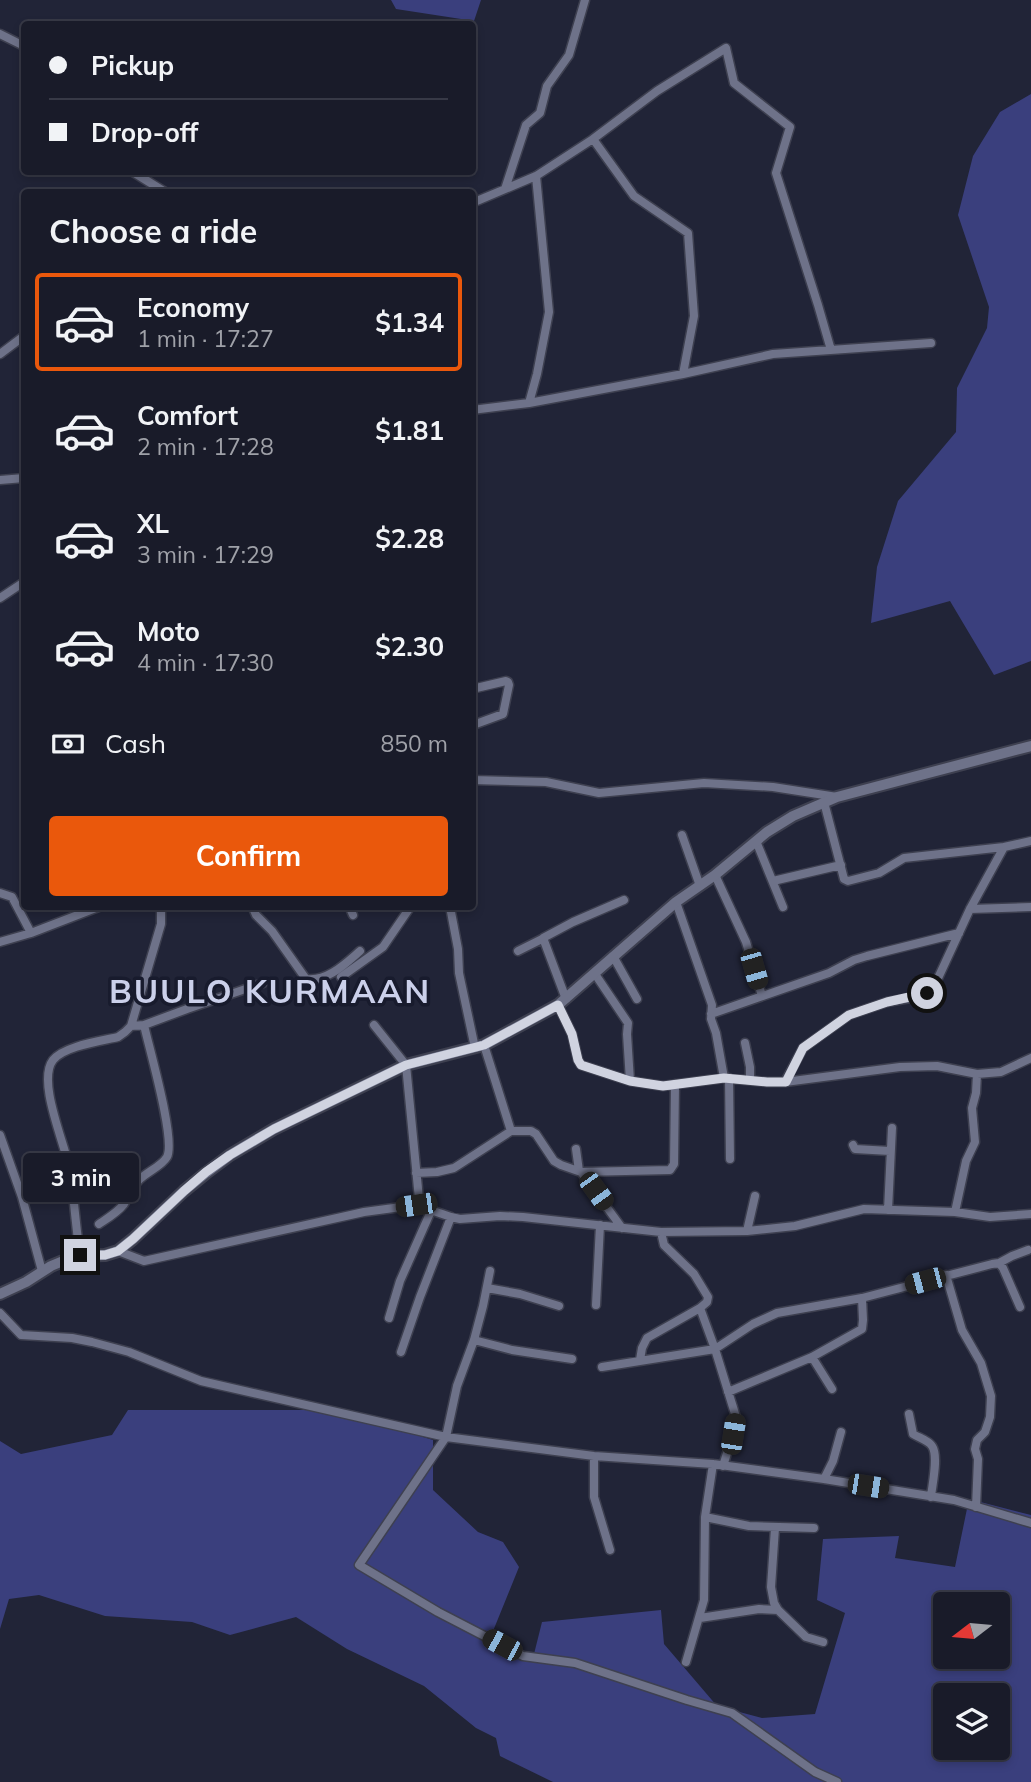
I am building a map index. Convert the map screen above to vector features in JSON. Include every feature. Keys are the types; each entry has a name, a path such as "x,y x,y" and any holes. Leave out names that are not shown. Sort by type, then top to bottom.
{"main road":[{"path":"0,1294 42,1271 80,1255 105,1255 118,1251 184,1191 230,1155 274,1129 406,1065 480,1046 562,1002 676,902 715,875 767,832 793,816 837,797 1031,746"}],"street":[{"path":"505,189 526,125 540,113 547,86 569,55 585,0"},
{"path":"0,34 21,44"},
{"path":"476,201 536,176 593,139 657,91 726,48 734,83 790,127 776,173 831,350"},
{"path":"593,139 634,196 688,233 694,316 683,374"},
{"path":"137,175 160,189"},
{"path":"529,403 549,312 536,176"},
{"path":"0,354 21,338"},
{"path":"476,410 529,403 773,354 931,343"},
{"path":"0,481 21,478"},
{"path":"0,598 21,584"},
{"path":"476,688 506,681 509,685 503,714 476,724"},
{"path":"476,780 546,782 599,793 704,783 773,788 837,797"},
{"path":"824,802 844,879 851,881 879,873 904,858 1004,848 1031,841"},
{"path":"682,835 700,886"},
{"path":"756,841 783,907"},
{"path":"786,1082 803,1048 849,1015 887,1002 916,997 933,989 1004,848"},
{"path":"773,881 841,865"},
{"path":"715,875 746,942 762,996"},
{"path":"0,893 12,897 31,933"},
{"path":"518,951 572,922 624,900"},
{"path":"676,902 712,1005 711,1014 727,1078 730,1159"},
{"path":"971,909 1031,906"},
{"path":"0,942 91,910"},
{"path":"80,1255 71,1172 48,1087 48,1069 54,1058 68,1050 118,1037 131,1026 161,924 161,910"},
{"path":"254,910 306,979 323,978 360,951"},
{"path":"341,977 383,947 408,910"},
{"path":"451,912 458,949 458,974 480,1046 511,1130"},
{"path":"711,1014 829,973 867,956 959,933"},
{"path":"542,939 581,1065 630,1081 663,1086 727,1078 786,1082 900,1067 937,1066 977,1074 1001,1072 1028,1060 1031,1071"},
{"path":"613,956 637,999"},
{"path":"595,974 628,1023 630,1081"},
{"path":"131,1026 144,1026 263,983"},
{"path":"374,1025 406,1065 419,1199 416,1205"},
{"path":"99,1224 123,1206 135,1184 166,1159 169,1151 166,1114 144,1026"},
{"path":"745,1043 750,1080"},
{"path":"954,1212 966,1161 975,1142 972,1108 977,1074"},
{"path":"416,1173 454,1168 511,1130 531,1131 554,1161 580,1171 670,1170 674,1164 675,1084"},
{"path":"888,1210 892,1128"},
{"path":"0,1135 22,1197 42,1271"},
{"path":"853,1145 855,1149 890,1151"},
{"path":"576,1149 580,1171 622,1228"},
{"path":"747,1231 755,1196"},
{"path":"118,1251 144,1261 364,1212 416,1205 460,1219 523,1217 661,1232 747,1231 796,1226 864,1209 954,1212 990,1217 1031,1214"},
{"path":"389,1318 400,1281 431,1211"},
{"path":"401,1352 452,1217"},
{"path":"596,1305 600,1226"},
{"path":"640,1360 647,1338 707,1302 708,1294 694,1274 664,1245 661,1232"},
{"path":"602,1367 715,1349 753,1324 777,1313 862,1298 999,1263 1028,1250"},
{"path":"999,1263 1020,1307"},
{"path":"490,1271 474,1340 457,1386 446,1437 359,1565 438,1612 523,1656 575,1663 732,1713 816,1772 837,1782"},
{"path":"946,1275 962,1330 981,1363 991,1396 990,1417 975,1449 978,1459 976,1507"},
{"path":"486,1288 520,1294 559,1306"},
{"path":"728,1392 811,1357 862,1329 862,1298"},
{"path":"700,1308 736,1417 723,1465"},
{"path":"0,1313 21,1335 92,1342 129,1352 201,1381 446,1437 594,1456 723,1465 824,1479 954,1500 1031,1523"},
{"path":"474,1340 512,1350 572,1359"},
{"path":"811,1357 832,1389"},
{"path":"909,1414 913,1434 929,1443 934,1452 931,1497"},
{"path":"824,1479 833,1461 841,1432"},
{"path":"594,1456 594,1497 610,1549"},
{"path":"686,1662 704,1600 705,1517 713,1464"},
{"path":"705,1517 749,1526 814,1528"},
{"path":"775,1528 771,1587 775,1603 778,1610 806,1637 823,1642"},
{"path":"700,1618 750,1610 778,1610"}],"shaded area":[{"path":"391,0 481,0 474,21 396,9"},
{"path":"1031,94 1031,661 994,675 950,601 871,623 877,567 898,501 956,432 957,388 987,328 989,307 958,215 973,156 1000,112"},
{"path":"128,1410 334,1410 433,1440 433,1490 478,1532 503,1542 519,1567 489,1641 532,1662 542,1622 661,1610 664,1644 717,1706 762,1718 815,1714 845,1613 817,1600 823,1539 899,1536 895,1558 955,1567 969,1499 1031,1515 1031,1782 553,1782 500,1756 496,1738 476,1728 424,1686 347,1649 296,1617 230,1635 192,1622 105,1616 39,1595 9,1599 0,1629 0,1441 21,1454 112,1435"}],"district":[{"name":"BUULO KURMAAN","path":"270,991"}],"route":[{"path":"80,1255 105,1255 118,1251 206,1172 274,1129 406,1065 484,1045 558,1005 572,1034 578,1060 581,1065 589,1068 630,1081 663,1086 724,1078 786,1082 803,1048 849,1015 887,1002 927,993"}]}
